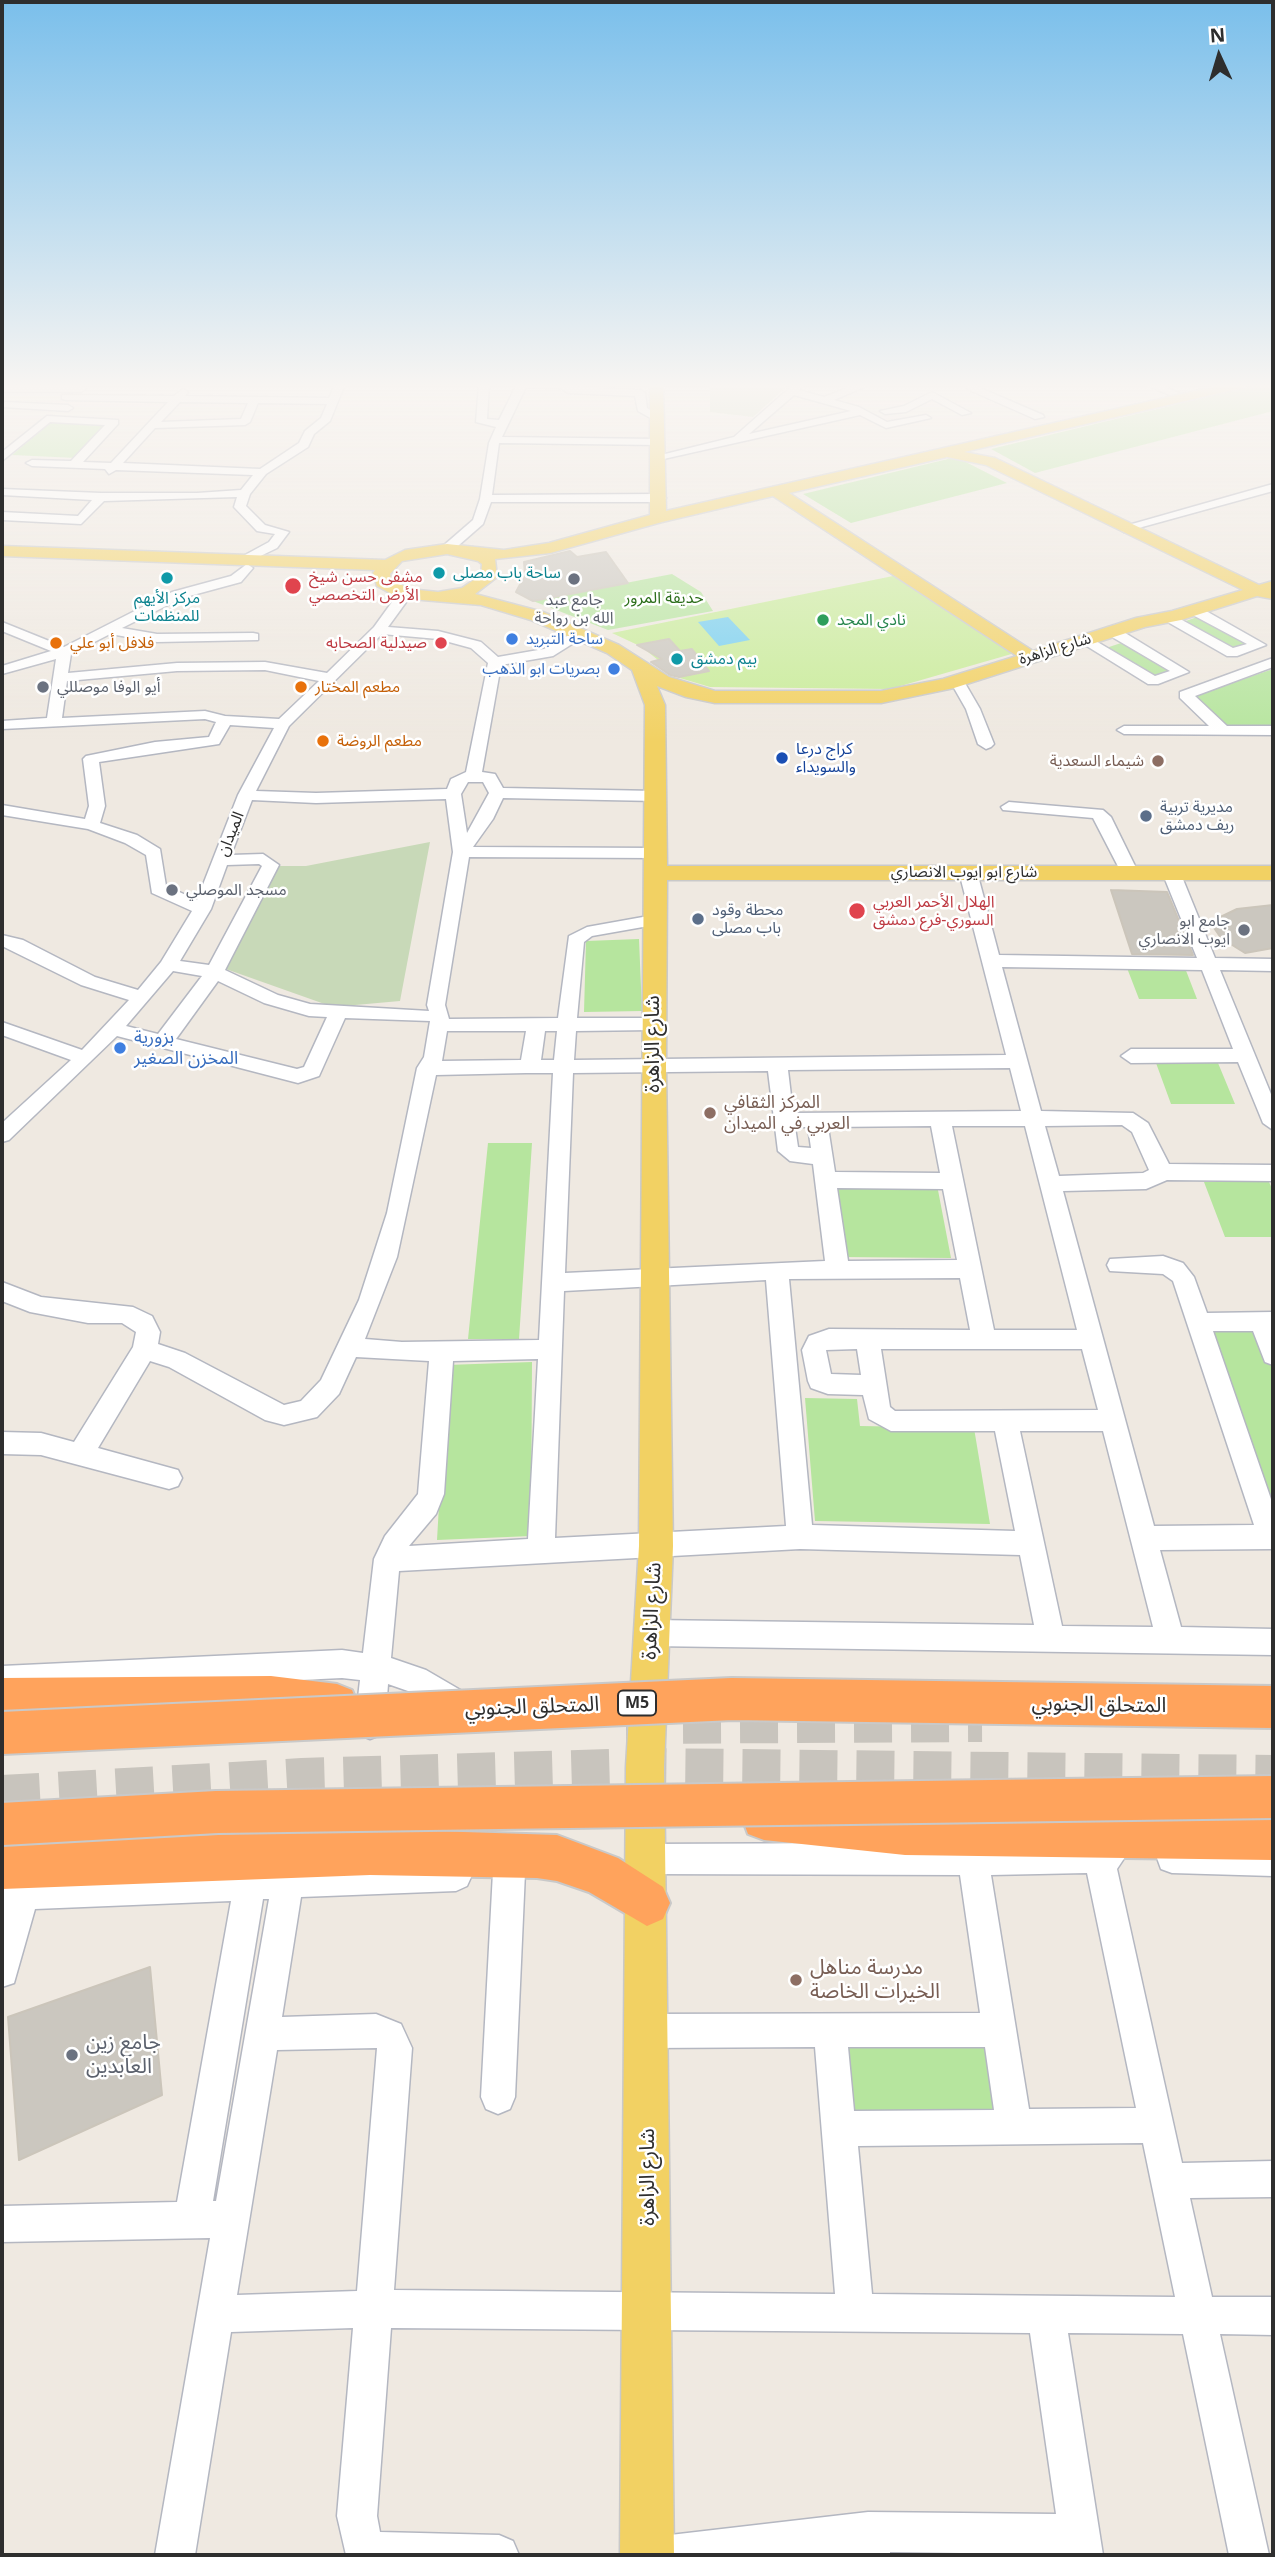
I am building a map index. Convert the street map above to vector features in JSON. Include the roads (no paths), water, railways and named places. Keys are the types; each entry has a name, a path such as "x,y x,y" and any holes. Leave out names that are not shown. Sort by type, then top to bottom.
{"highway":[{"path":"2,1699 271,1696 319,1701 371,1722 420,1730"},
{"name":"المتحلق الجنوبي","path":"2,1732 732,1699 1273,1707"},
{"path":"2,1824 217,1812 1273,1797"},
{"path":"704,1807 780,1821 905,1833 1273,1838"},
{"path":"9,1885 96,1862 469,1852 537,1855 577,1864 602,1874 647,1881"}],"main road":[{"path":"658,518 659,503"},
{"path":"2,558 383,569 411,552 447,549 505,555 550,548 722,503"},
{"path":"795,503 1029,656"},
{"path":"1075,503 1200,565 1260,591 1273,606"},
{"path":"537,616 508,595 503,579 517,563 550,548"},
{"path":"2,551 243,564"},
{"path":"383,569 383,582 405,594 446,596 467,592 489,577 491,563 471,552"},
{"name":"شارع الزاهرة","path":"446,596 483,600 537,616 613,649 641,669 677,688 715,697 881,698 957,681 1142,622 1228,590 1200,565"},
{"name":"شارع الزاهرة","path":"1142,622 1260,591 1273,577"},
{"name":"شارع الزاهرة","path":"641,669 655,705 656,796 653,1024 656,1546 645,1735 648,2031 647,2555"},
{"name":"شارع ابو ايوب الانصاري","path":"654,863 968,872 1273,873"}],"street":[{"path":"2,516 81,520 95,503"},
{"path":"2,670 64,652 111,630 148,607 177,595 236,579 243,564 273,545 283,532 261,528 240,507 241,503"},
{"path":"447,549 479,521 485,503"},
{"path":"1124,528 1214,503"},
{"name":"الميدان","path":"4,1131 85,1058 142,998 168,965 202,908 246,796 283,724 379,630 405,594"},
{"path":"1166,617 1232,653 1259,645 1194,610"},
{"path":"2,626 64,652"},
{"path":"111,630 157,638 253,637"},
{"path":"379,630 438,635 475,645 495,662"},
{"path":"1084,640 1153,681 1182,672 1112,631"},
{"path":"495,662 548,653 581,634"},
{"path":"54,721 58,678 64,652"},
{"path":"473,776 495,662"},
{"path":"1222,730 1185,695 1273,662"},
{"path":"58,678 177,667 265,666 328,678"},
{"path":"957,681 974,709 986,744"},
{"path":"2,725 205,715 225,720 283,724"},
{"path":"91,825 97,806 91,760 155,747 214,741 225,720"},
{"path":"1124,730 1273,731"},
{"path":"145,1349 177,1360 274,1413 296,1415 316,1404 330,1387 371,1300 398,1213 427,1068 434,1058 434,1015 461,852 453,794 457,782 473,776 489,777 496,786 497,793 485,820 461,852"},
{"path":"497,793 656,796"},
{"path":"246,796 316,798 453,794"},
{"path":"1009,807 1097,813 1103,817 1129,872"},
{"path":"2,810 91,825 131,839 154,853 158,890 202,908"},
{"path":"461,852 654,863"},
{"path":"163,1041 215,972 271,865 263,859 220,860"},
{"path":"968,872 1115,1420 1171,1641"},
{"path":"1171,872 1245,1055 1268,1097 1273,1123"},
{"path":"541,1551 563,1068 577,936 654,920"},
{"path":"2,940 17,944 88,981 142,998"},
{"path":"992,961 1273,965"},
{"path":"168,965 215,972 271,999 309,1010 434,1015 536,1025 653,1024"},
{"path":"112,1029 298,1076 312,1070 338,1013"},
{"path":"530,1068 536,1025"},
{"path":"2,1028 85,1058"},
{"path":"1132,1056 1245,1055"},
{"path":"427,1068 1018,1061"},
{"path":"777,1062 788,1151 797,1156 822,1156"},
{"path":"940,1119 984,1340"},
{"path":"783,1120 1133,1121 1141,1128 1157,1166 1164,1172"},
{"path":"817,1120 838,1269"},
{"path":"1051,1184 1146,1181 1164,1172 1273,1173"},
{"path":"825,1180 953,1181"},
{"path":"1118,1265 1163,1265 1175,1269 1182,1277 1272,1537 1144,1538"},
{"path":"553,1282 655,1279 777,1270 970,1269"},
{"path":"777,1270 800,1537"},
{"path":"2,1291 11,1297 59,1310 136,1317 144,1323 148,1332 145,1349 80,1455"},
{"path":"1199,1322 1267,1321 1273,1354"},
{"path":"868,1339 878,1412 891,1421 1115,1420"},
{"path":"874,1385 828,1384 820,1381 814,1350 820,1341 1092,1340"},
{"path":"351,1347 442,1353 549,1349"},
{"path":"371,1722 387,1559 394,1544 427,1506 431,1494 442,1353"},
{"path":"1005,1421 1051,1641"},
{"path":"2,1443 41,1444 169,1478"},
{"path":"387,1559 800,1537 1032,1543"},
{"path":"650,1633 1051,1641 1273,1642"},
{"path":"2,1680 312,1664 376,1668 416,1680 493,1727"},
{"path":"647,1881 973,1860 1099,1857 1273,1861"},
{"path":"1099,1857 1249,2555"},
{"path":"973,1860 1014,2127"},
{"path":"2,1971 9,1885 250,1884 550,1870 577,1864"},
{"path":"498,2096 509,1872"},
{"path":"175,2555 288,1882"},
{"path":"192,2220 250,1884"},
{"path":"830,2029 855,2315"},
{"path":"648,2031 999,2030"},
{"path":"264,2034 383,2032 393,2042 396,2056 357,2516 361,2542 369,2550 378,2553 499,2555"},
{"path":"839,2129 1156,2125"},
{"path":"1168,2181 1273,2179"},
{"path":"2,2224 233,2219"},
{"path":"217,2314 374,2309 855,2315 1273,2316"},
{"path":"670,2555 869,2543 1081,2545 1046,2315"}],"water":[{"path":"728,617 750,640 719,646 698,622"}],"tunnel":[{"path":"626,1725 982,1723"},
{"path":"2,1794 302,1777 645,1767 1273,1774"}],"place":[{"name":"ساحة باب مصلى","path":"439,573"},
{"name":"مركز الأيهم للمنظمات","path":"167,578"},
{"name":"جامع عبد الله بن رواحة","path":"574,579"},
{"name":"مشفى حسن شيخ الأرض التخصصي","path":"293,586"},
{"name":"نادي المجد","path":"823,620"},
{"name":"ساحة التبريد","path":"512,639"},
{"name":"فلافل أبو علي","path":"56,643"},
{"name":"صيدلية الصحابه","path":"441,643"},
{"name":"بيم دمشق","path":"677,659"},
{"name":"بصريات ابو الذهب","path":"614,669"},
{"name":"أيو الوفا موصللي","path":"43,687"},
{"name":"مطعم المختار","path":"301,687"},
{"name":"مطعم الروضة","path":"323,741"},
{"name":"كراج درعا والسويداء","path":"782,758"},
{"name":"شيماء السعدية","path":"1158,761"},
{"name":"مديرية تربية ريف دمشق","path":"1146,816"},
{"name":"مسجد الموصلي","path":"172,890"},
{"name":"الهلال الأحمر العربي السوري-فرع دمشق","path":"857,911"},
{"name":"محطة وقود باب مصلى","path":"698,919"},
{"name":"جامع ابو ايوب الانصاري","path":"1244,930"},
{"name":"بزورية المخزن الصغير","path":"120,1048"},
{"name":"المركز الثقافي العربي في الميدان","path":"710,1113"},
{"name":"مدرسة مناهل الخيرات الخاصة","path":"796,1980"},
{"name":"جامع زين العابدين","path":"72,2055"}],"park label":[{"name":"حديقة المرور","path":"664,598"}]}
